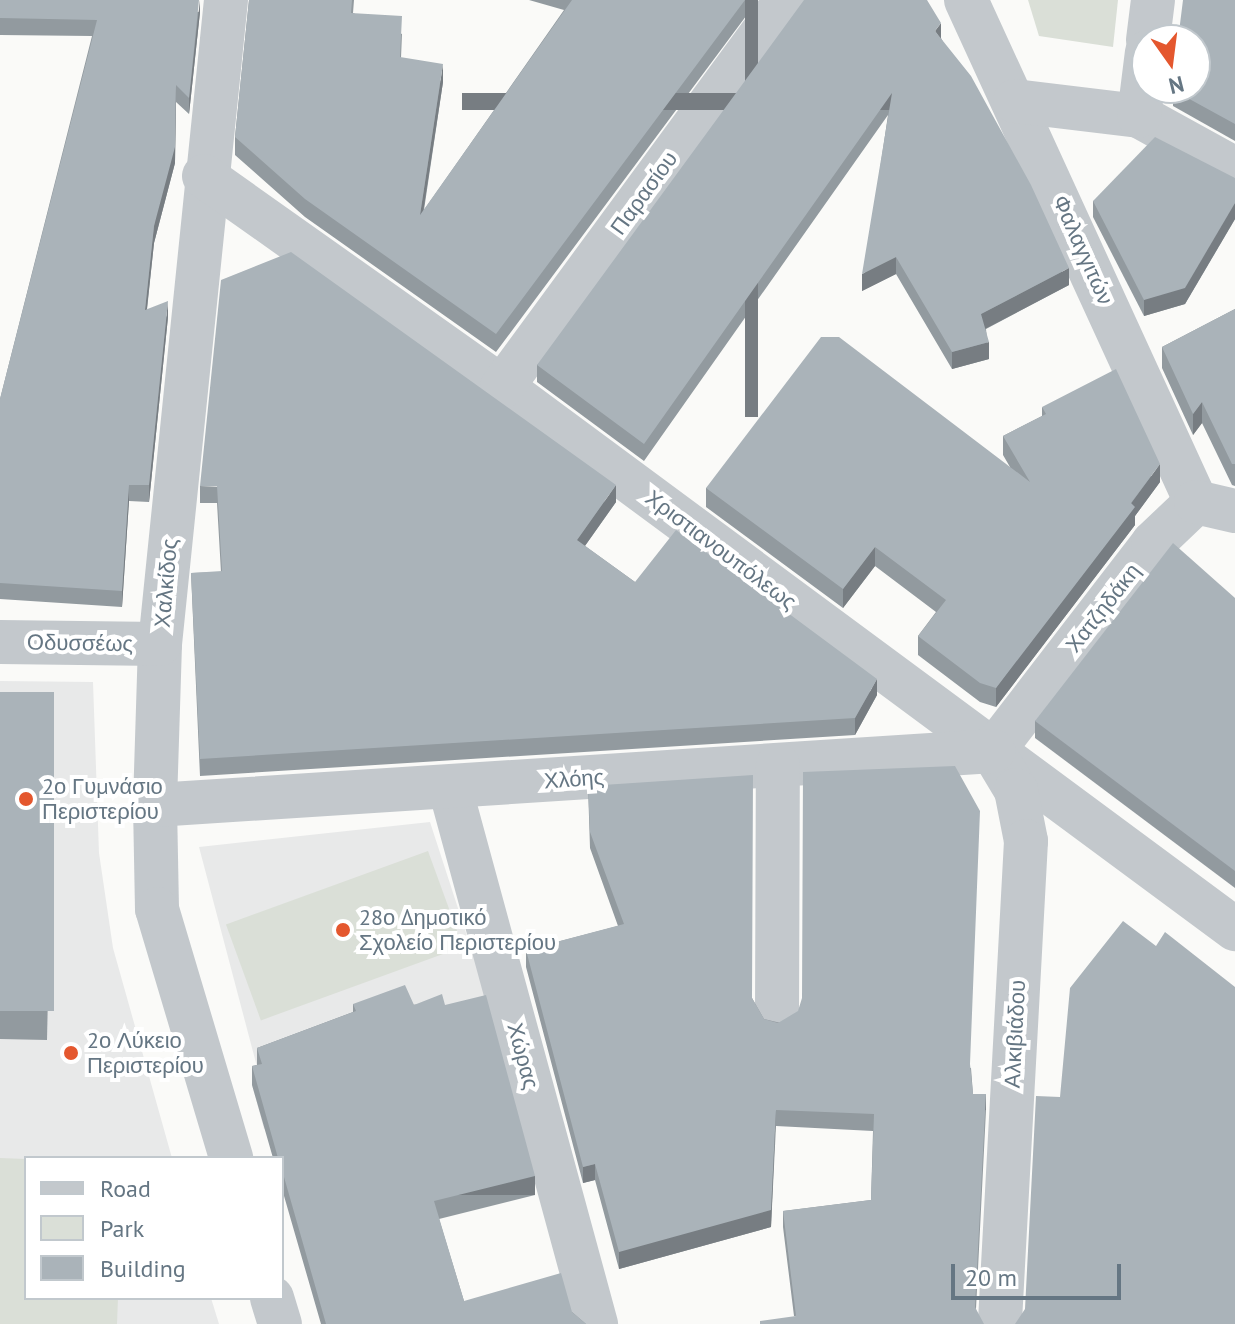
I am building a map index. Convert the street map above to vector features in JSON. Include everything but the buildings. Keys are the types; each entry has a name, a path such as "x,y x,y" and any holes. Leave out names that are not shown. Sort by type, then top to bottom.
{"street":[{"name":"Χαλκίδος","path":"226,0 204,176 160,644 155,805 157,909 230,1156"},
{"name":"Παρασίου","path":"502,387 786,0"},
{"name":"Φαλαγγιτών","path":"966,0 1215,507"},
{"path":"1150,24 1153,0"},
{"path":"1015,101 1139,116 1235,169"},
{"path":"1139,116 1140,104"},
{"name":"Χριστιανουπόλεως","path":"204,176 502,387 1235,929"},
{"name":"Χατζηδάκη","path":"993,751 1153,543 1215,507"},
{"name":"Οδυσσέως","path":"0,642 160,644"},
{"name":"Χλόης","path":"155,805 993,751"},
{"name":"Αλκιβιάδου","path":"993,751 1016,790 1026,841 1000,1324"},
{"path":"777,1014 778,765"},
{"name":"Χώρας","path":"450,788 596,1324"},
{"path":"273,1300 280,1324"}],"shaded area":[{"name":"2ο Λύκειο Περιστερίου","path":"0,681 93,682 99,853 113,948 171,1156 24,1156 24,1300 212,1300 219,1324 0,1324"},
{"name":"28ο Δημοτικό Σχολείο Περιστερίου","path":"430,822 492,1013 264,1129 252,1085 261,1082 199,847"}],"green space":[{"path":"1028,0 1118,0 1113,47 1039,36"},
{"path":"428,851 463,947 261,1020 226,925"},
{"path":"0,1158 24,1159 24,1300 118,1300 117,1324 0,1324"}],"place":[{"name":"2ο Γυμνάσιο Περιστερίου","path":"26,799"},
{"name":"28ο Δημοτικό Σχολείο Περιστερίου","path":"343,930"},
{"name":"2ο Λύκειο Περιστερίου","path":"71,1053"}]}
